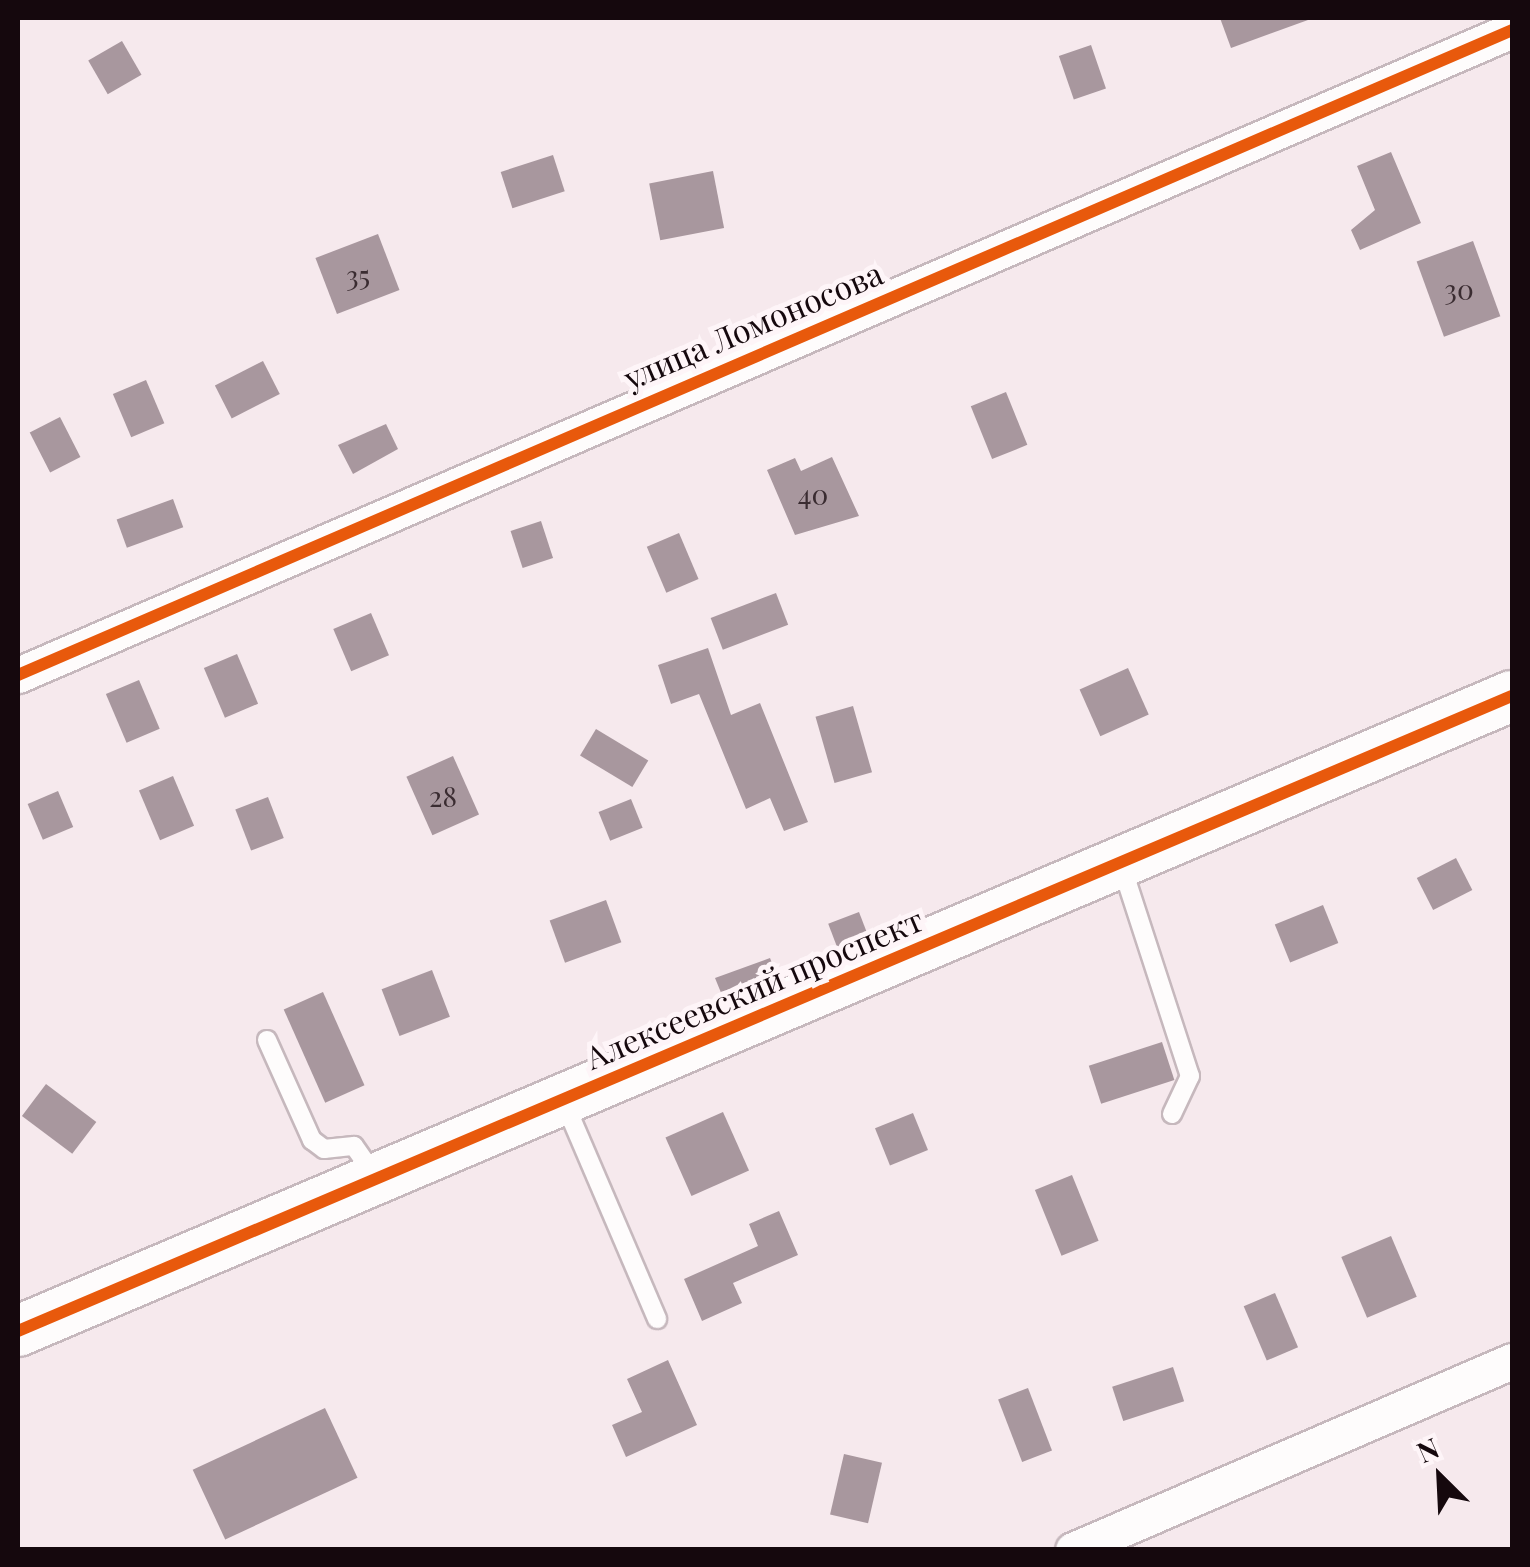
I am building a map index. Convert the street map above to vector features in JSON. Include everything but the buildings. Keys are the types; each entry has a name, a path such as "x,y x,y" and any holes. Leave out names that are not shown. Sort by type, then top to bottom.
{"street":[{"name":"улица Ломоносова","path":"18,675 1512,30"},
{"name":"Алексеевский проспект","path":"18,1331 1512,696"},
{"path":"1073,1550 1512,1361"}],"lane":[{"path":"1120,862 1190,1076 1172,1114"},
{"path":"267,1040 312,1140 324,1149 354,1146 376,1178"},
{"path":"562,1099 657,1319"}],"cycle path":[{"path":"18,675 1512,30"},
{"path":"18,1331 1512,696"}]}
